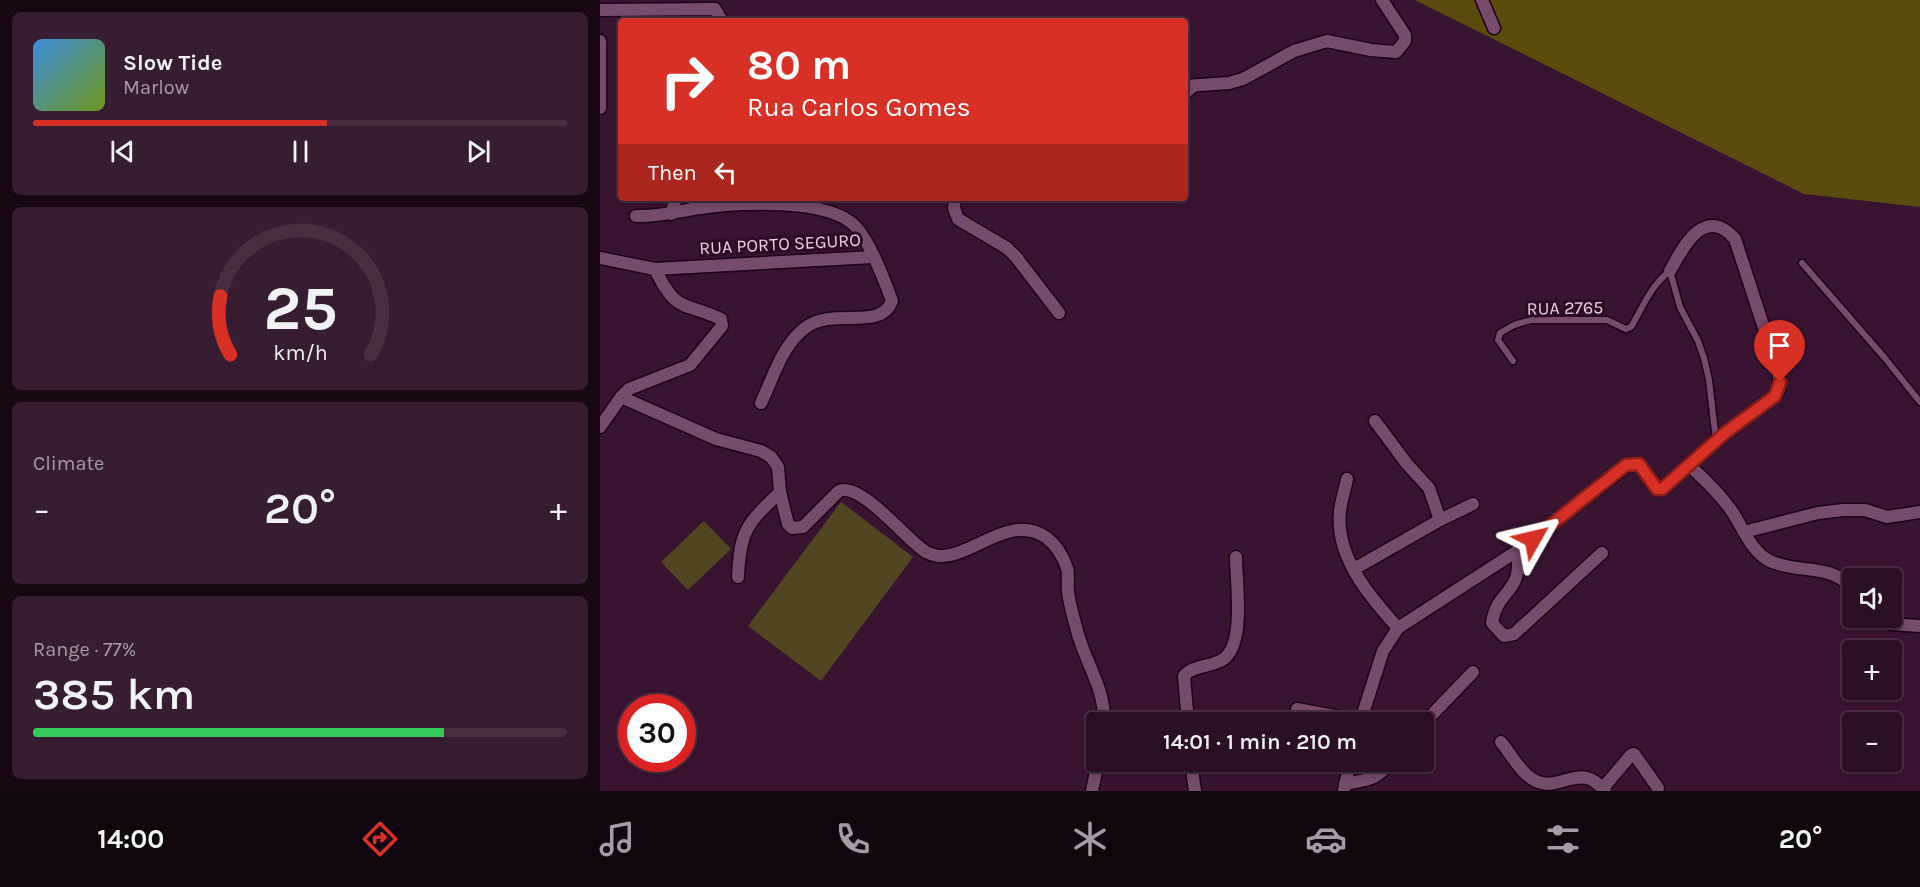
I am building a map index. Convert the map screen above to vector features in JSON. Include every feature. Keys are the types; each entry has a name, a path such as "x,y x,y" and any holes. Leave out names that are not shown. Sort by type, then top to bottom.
{"street":[{"path":"1188,86 1228,83 1243,79 1294,51 1327,41 1371,50 1396,52 1405,41 1405,34 1382,0"},
{"path":"1482,0 1494,28"},
{"path":"600,10 715,5"},
{"path":"600,40 600,108"},
{"path":"671,214 675,201"},
{"path":"955,201 954,208 958,219 1007,248 1059,314"},
{"path":"636,216 671,214 701,208 770,205 808,207 847,218 863,235 873,257"},
{"path":"1363,712 1383,651 1398,628 1517,551 1626,465 1639,464 1657,489 1662,489 1717,441 1775,396 1779,390 1779,374 1736,239 1718,225 1708,226 1687,242 1670,271"},
{"name":"RUA PORTO SEGURO","path":"600,258 655,269 873,257 892,301 889,309 883,314 872,317 828,317 807,327 788,345 761,403"},
{"path":"600,427 621,397 641,383 690,365 722,326 722,320 681,306 672,298 655,269"},
{"path":"621,397 716,439 771,457 778,467 780,492 788,524 792,528 803,527 839,491 845,489 853,491 873,505 926,552 938,556 959,553 999,535 1023,529 1040,533 1056,545 1068,570 1068,593 1077,634 1105,712"},
{"path":"1375,421 1407,464 1429,488 1440,520"},
{"path":"1689,465 1730,508 1744,532 1768,560 1789,568 1830,572 1842,578"},
{"path":"1347,479 1340,511 1340,525 1346,550 1365,591 1398,628"},
{"path":"738,577 739,546 746,530 756,515 780,492"},
{"path":"1354,569 1473,504"},
{"path":"1744,532 1818,513 1849,509 1865,510 1887,517 1920,512"},
{"path":"1517,551 1520,565 1517,580 1494,609 1492,623 1504,636 1514,634 1602,552"},
{"path":"1187,712 1184,676 1194,668 1210,666 1224,658 1234,646 1237,627 1236,557"},
{"path":"1902,625 1920,626"},
{"path":"1434,713 1473,672"},
{"path":"1297,708 1315,712"},
{"path":"1501,742 1521,767 1537,782 1556,783 1588,778 1603,790 1631,754 1634,754 1659,788"},
{"path":"1092,791 1096,772"},
{"path":"1192,772 1195,791"},
{"path":"1348,772 1344,787 1372,780 1383,772"}],"lane":[{"path":"1188,94 1200,84"},
{"path":"1802,263 1920,402"},
{"path":"1670,271 1680,308 1698,341 1704,358 1717,441"},
{"name":"RUA 2765","path":"1513,361 1498,340 1500,333 1514,325 1531,320 1606,320 1626,329 1631,327 1650,292 1670,271"}],"shaded area":[{"path":"1415,0 1920,0 1920,207 1804,194"},
{"path":"841,502 913,557 821,681 748,626"},
{"path":"704,521 731,549 688,590 661,562"}],"route":[{"path":"1533,539 1626,465 1639,464 1653,486 1662,489 1725,433 1775,396 1780,382"}]}
